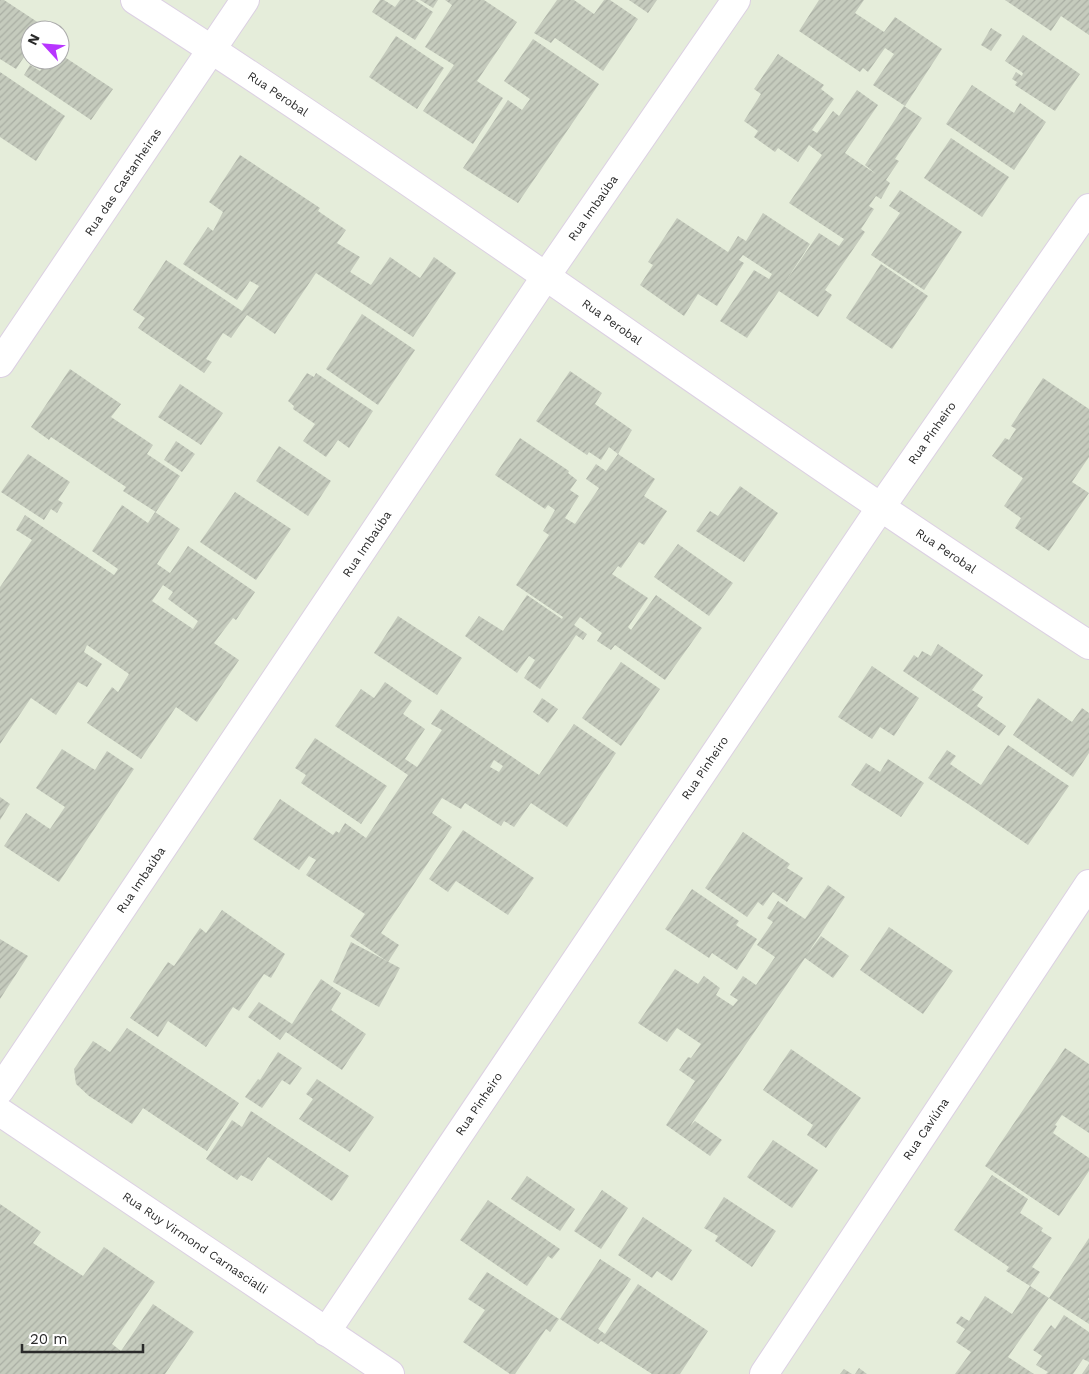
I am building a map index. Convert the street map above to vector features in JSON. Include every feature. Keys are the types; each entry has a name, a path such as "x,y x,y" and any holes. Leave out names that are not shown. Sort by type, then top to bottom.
{"street":[{"name":"Rua Perobal","path":"135,0 546,276 881,507 1089,645"},
{"name":"Rua das Castanheiras","path":"0,363 245,0"},
{"name":"Rua Imbaúba","path":"0,1090 546,276 736,0"},
{"name":"Rua Pinheiro","path":"326,1332 881,507 1089,208"},
{"name":"Rua Caviúna","path":"764,1374 1089,884"},
{"name":"Rua Ruy Virmond Carnascialli","path":"0,1112 390,1374"}],"building":[{"path":"0,0 4,0 34,20 20,20 20,63 16,69 0,59"},
{"path":"380,0 384,0 395,7 400,0 415,0 433,12 415,40 372,12"},
{"path":"420,0 438,0 433,8"},
{"path":"445,0 484,0 517,22 477,81 503,98 473,144 423,111 454,65 425,47 452,5"},
{"path":"557,0 574,0 594,14 604,0 610,0 638,19 603,71 555,38 551,43 534,33"},
{"path":"629,0 657,0 648,13"},
{"path":"819,0 864,0 855,13 884,32 895,17 942,49 905,106 873,85 894,54 885,48 868,72 863,68 860,72 799,31"},
{"path":"1005,0 1089,0 1089,35 1061,16 1051,31"},
{"path":"991,28 1002,35 991,51 981,45"},
{"path":"1023,35 1080,74 1055,111 1015,85 1017,82 1012,79 1016,72 1022,76 1023,73 1005,61"},
{"path":"396,36 444,68 417,109 369,77"},
{"path":"533,39 599,84 518,203 463,168 508,100 522,110 530,99 504,81"},
{"path":"778,54 824,85 821,89 834,99 812,130 817,133 833,111 839,116 857,90 878,105 845,153 876,174 865,165 904,106 922,118 895,159 899,161 886,180 890,183 881,199 876,196 869,206 874,209 861,229 865,232 825,290 832,295 818,317 779,291 747,338 720,321 754,270 769,279 772,274 743,255 739,260 744,263 717,306 698,294 684,316 640,285 653,265 648,262 677,218 728,252 738,236 746,241 763,213 810,244 784,284 819,233 839,246 844,239 789,203 822,155 809,145 798,162 778,148 775,152 754,137 758,131 744,121 761,94 754,89"},
{"path":"70,61 113,89 91,120 24,75 27,70 70,70"},
{"path":"0,72 65,116 36,161 0,137"},
{"path":"972,85 1014,113 1020,103 1046,122 1014,170 946,124"},
{"path":"951,138 1009,177 982,217 924,178"},
{"path":"240,155 320,208 318,211 346,230 337,243 360,257 350,272 371,285 390,257 420,278 434,257 456,273 413,337 316,273 275,334 247,315 231,338 223,333 206,359 212,362 204,373 138,328 145,318 133,310 166,260 242,311 259,286 250,281 237,300 183,264 208,227 213,231 223,212 209,202"},
{"path":"900,190 962,232 924,290 871,255 900,213 889,206"},
{"path":"881,264 928,296 892,349 846,318"},
{"path":"362,314 415,350 378,405 326,369"},
{"path":"70,369 121,404 111,417 153,445 147,454 180,476 156,512 123,491 126,487 51,437 49,440 31,427"},
{"path":"570,371 602,393 595,404 632,430 618,454 609,447 601,460 589,452 587,455 536,421"},
{"path":"307,373 314,377 316,373 373,411 349,448 338,440 326,457 303,441 315,424 293,409 294,406 288,401"},
{"path":"1043,378 1089,409 1089,457 1072,482 1089,493 1049,551 1015,528 1021,518 1004,506 1023,478 992,456 1005,438 1009,440 1016,429 1011,426"},
{"path":"180,384 223,413 201,445 158,417"},
{"path":"520,438 569,471 568,473 577,480 570,490 579,496 565,518 575,524 599,488 586,479 596,464 606,471 618,454 655,479 644,496 667,511 644,545 639,542 621,568 618,566 612,574 648,598 628,627 631,630 656,595 702,628 665,680 615,645 611,650 597,641 602,633 580,617 574,625 587,634 583,640 576,635 540,689 524,678 535,660 529,656 517,673 465,636 479,616 503,631 527,595 562,619 563,617 516,585 549,535 543,531 555,510 548,505 545,509 495,475"},
{"path":"176,441 195,454 182,472 164,460"},
{"path":"279,446 331,481 308,516 256,481"},
{"path":"28,454 70,482 58,500 63,503 57,513 51,509 44,520 1,492"},
{"path":"740,486 778,513 744,562 696,531 710,511 718,516"},
{"path":"235,492 291,529 256,580 200,542"},
{"path":"122,505 148,523 155,512 180,529 157,564 170,573 188,546 255,592 236,620 233,618 214,643 239,660 197,722 176,707 141,759 87,723 112,687 118,692 129,674 87,645 84,652 102,664 87,687 78,682 56,715 31,698 0,744 0,587 32,540 16,530 25,515 114,575 118,569 92,551","holes":["163,585 173,592 168,599 198,621 193,629 152,601"]},
{"path":"678,544 733,583 709,616 654,577"},
{"path":"398,616 462,658 437,695 374,653"},
{"path":"938,644 983,675 972,690 983,697 977,706 1006,726 999,736 903,671 914,655 918,658 922,651 931,656"},
{"path":"621,662 660,689 621,746 582,718"},
{"path":"872,666 919,698 894,736 880,727 872,739 838,717"},
{"path":"385,682 412,701 403,714 425,729 405,759 417,767 442,730 431,724 441,709 539,775 574,724 616,753 567,827 531,803 514,827 504,821 501,826 465,803 461,809 442,798 432,813 452,827 381,933 399,945 388,962 350,936 365,914 306,875 316,860 309,856 299,870 253,839 280,799 333,835 336,831 339,833 345,823 366,838 408,775 335,726 361,689 374,698","holes":["494,760 503,766 499,772 490,767"]},
{"path":"542,698 558,709 548,723 533,712"},
{"path":"1038,698 1072,722 1082,708 1089,713 1089,753 1073,777 1013,735"},
{"path":"315,738 387,786 361,824 301,783 306,775 295,768"},
{"path":"1008,745 1069,786 1028,845 928,778 947,750 956,756 950,764 981,785"},
{"path":"62,749 95,770 107,751 134,769 59,882 4,846 26,813 50,829 65,807 36,788"},
{"path":"888,759 924,783 901,817 851,785 866,763 880,772"},
{"path":"0,797 10,804 0,820"},
{"path":"463,830 534,878 508,915 456,881 448,892 429,879"},
{"path":"743,832 790,864 787,868 803,878 787,902 773,892 763,906 758,902 747,917 705,888"},
{"path":"828,885 845,897 806,956 821,936 849,956 833,978 805,958 690,1126 695,1121 722,1140 710,1156 666,1125 695,1081 679,1070 688,1057 691,1058 701,1044 677,1028 667,1042 638,1023 675,969 698,984 704,976 720,988 716,995 733,1006 738,1000 730,995 743,976 756,985 775,957 757,945 773,922 767,918 778,901 805,919"},
{"path":"692,889 739,921 736,925 757,939 737,970 712,953 709,958 665,929"},
{"path":"222,910 285,954 271,978 264,974 239,1011 233,1007 206,1047 168,1021 158,1037 130,1018 168,962 174,966 200,928 206,933"},
{"path":"889,927 953,971 923,1014 860,970"},
{"path":"0,939 28,956 0,999"},
{"path":"351,942 400,968 379,1007 333,982"},
{"path":"321,979 341,993 331,1010 366,1034 342,1070 286,1032 280,1040 248,1017 259,1002 292,1024"},
{"path":"127,1028 239,1103 207,1151 143,1108 132,1124 89,1096 76,1084 74,1069 93,1041 110,1052"},
{"path":"1065,1048 1089,1064 1089,1133 1062,1115 1055,1125 1057,1126 1053,1133 1089,1158 1089,1171 1059,1216 985,1166"},
{"path":"791,1049 861,1098 826,1148 807,1135 813,1125 763,1090"},
{"path":"278,1052 302,1068 290,1085 282,1080 262,1108 245,1097 258,1079 260,1080"},
{"path":"317,1079 374,1117 350,1152 299,1119 313,1099 306,1094"},
{"path":"251,1111 349,1176 332,1201 268,1157 252,1181 241,1175 237,1180 206,1159 232,1120 242,1127"},
{"path":"773,1140 818,1170 792,1208 747,1177"},
{"path":"992,1175 1028,1199 1020,1213 1043,1228 1041,1231 1052,1238 1032,1267 1040,1272 1030,1286 1006,1271 1009,1267 954,1230"},
{"path":"527,1176 575,1209 560,1231 511,1199"},
{"path":"602,1190 628,1208 601,1249 574,1231"},
{"path":"724,1197 776,1231 752,1267 715,1241 718,1236 704,1228"},
{"path":"488,1200 560,1249 552,1259 548,1256 527,1286 460,1240"},
{"path":"0,1204 41,1232 33,1243 83,1276 104,1247 155,1282 112,1344 121,1351 153,1304 194,1332 165,1374 0,1374"},
{"path":"643,1217 692,1250 672,1281 657,1271 652,1278 618,1255"},
{"path":"1089,1238 1088,1299 1089,1324 1049,1298"},
{"path":"600,1259 631,1279 598,1329 605,1334 638,1284 708,1331 680,1374 652,1374 601,1341 598,1344 560,1319"},
{"path":"487,1272 559,1319 550,1332 546,1329 515,1374 510,1374 463,1342 485,1310 468,1299"},
{"path":"1030,1286 1049,1298 1008,1357 1034,1374 955,1374 971,1352 956,1342 965,1329 956,1323 961,1316 969,1321 985,1296 1012,1314"},
{"path":"1064,1315 1089,1332 1089,1362 1083,1359 1073,1374 1046,1374 1048,1372 1036,1365 1042,1356 1033,1350 1051,1325 1055,1329"},
{"path":"1089,1364 1089,1374 1082,1374"},
{"path":"859,1368 867,1374 855,1374"},
{"path":"844,1369 852,1374 840,1374"}]}
